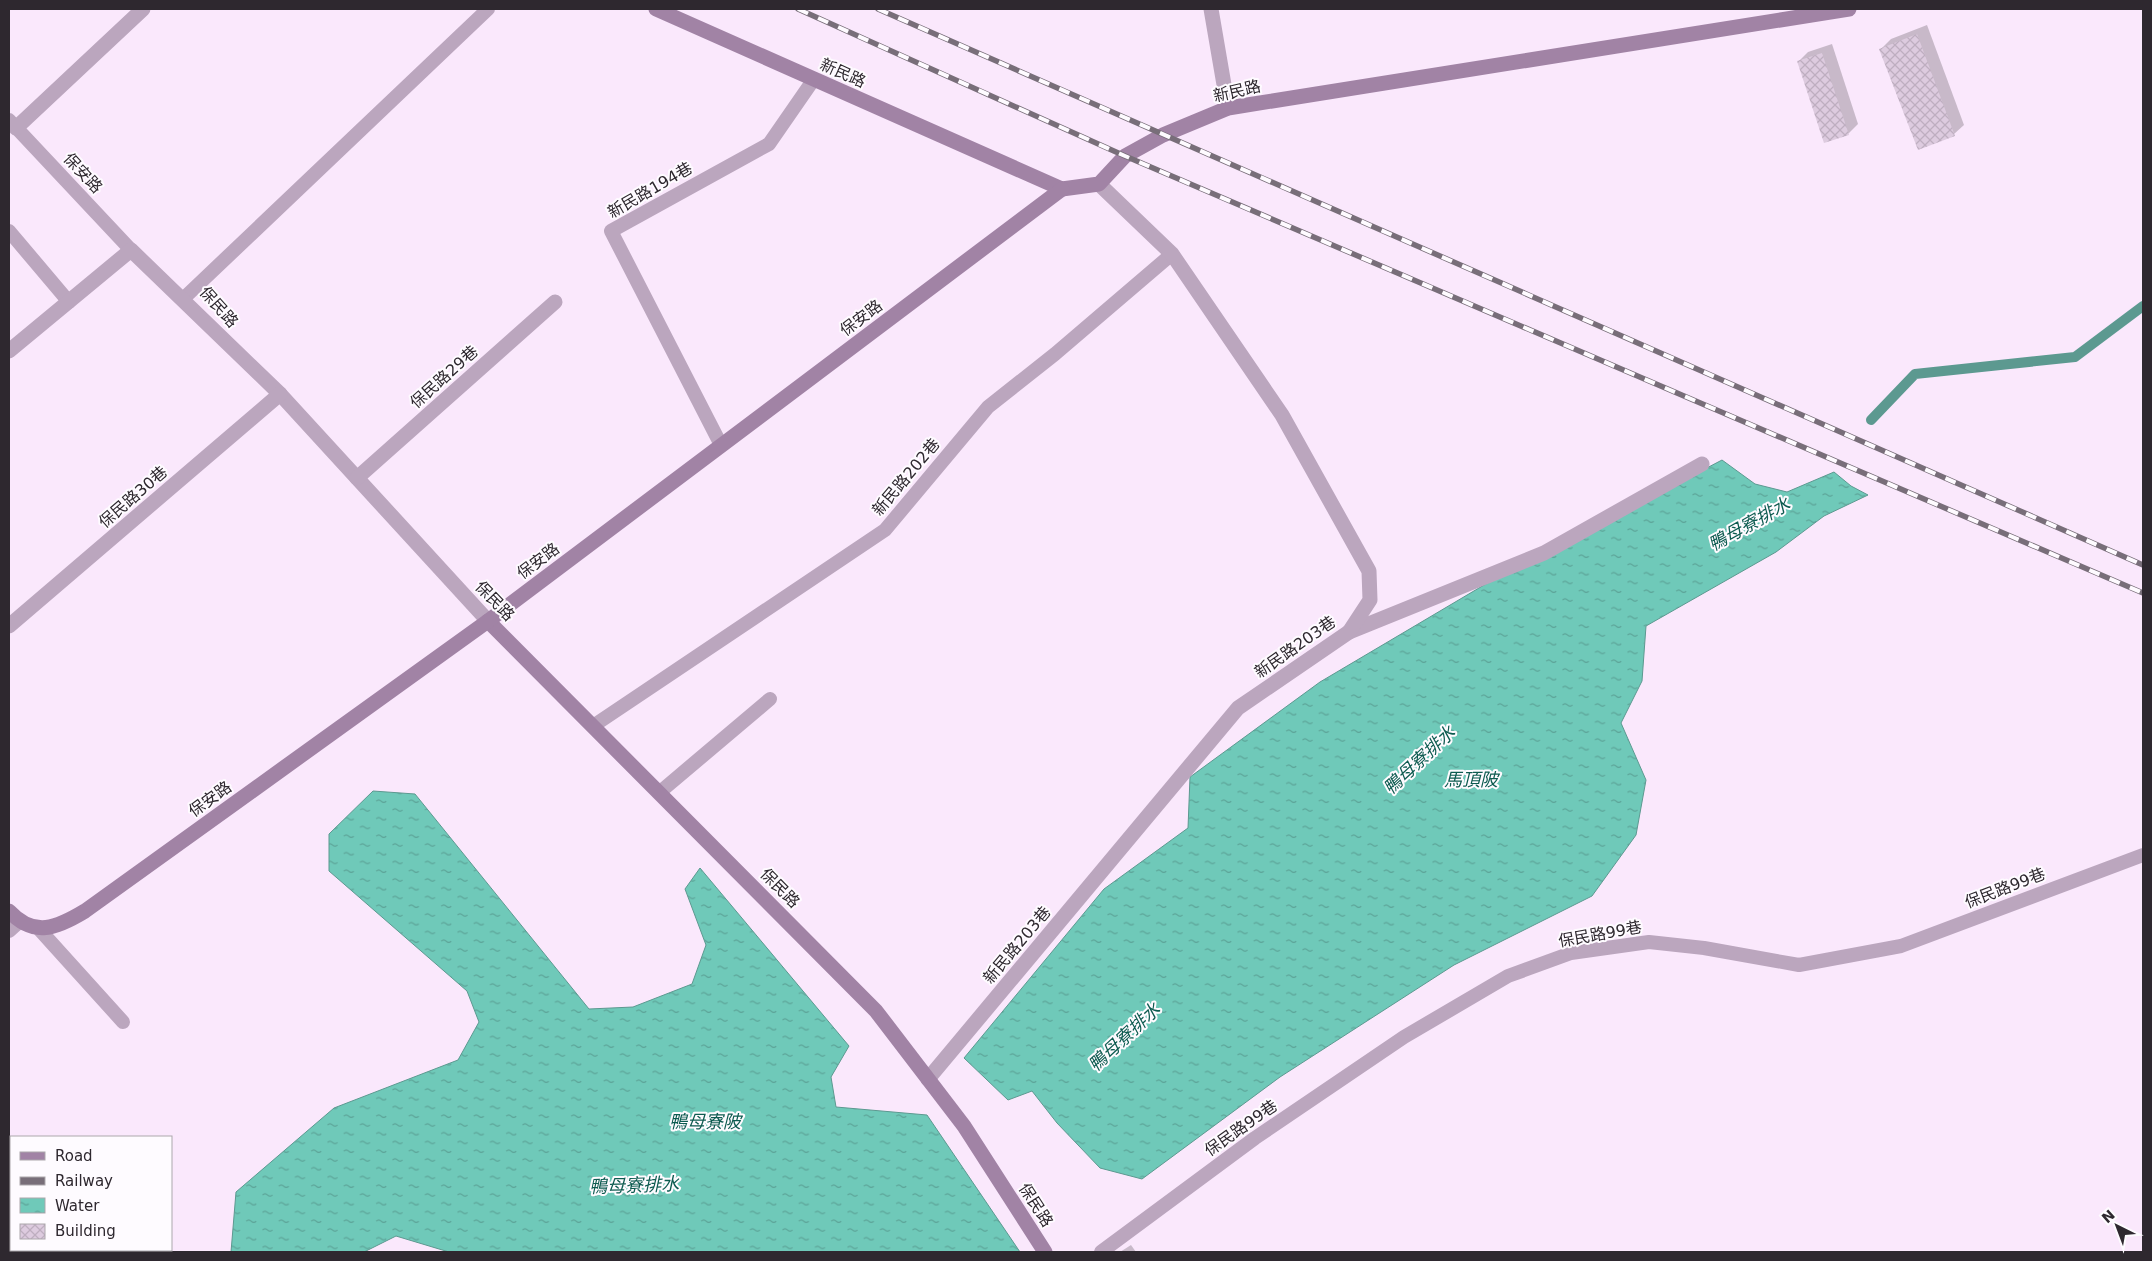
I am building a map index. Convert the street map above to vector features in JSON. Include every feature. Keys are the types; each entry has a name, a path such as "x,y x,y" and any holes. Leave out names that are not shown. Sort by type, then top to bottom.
{"street":[{"path":"12,124 143,9"},
{"name":"新民路","path":"656,9 1062,189"},
{"path":"1211,9 1228,108"},
{"name":"新民路","path":"1099,184 1126,156 1163,135 1228,108 1849,9"},
{"path":"1062,189 1099,184"},
{"name":"新民路203巷","path":"928,1079 1238,708 1349,632 1370,600 1369,571 1282,415 1172,254 1099,184"},
{"name":"保安路","path":"12,921 39,928 61,925 85,912 488,621 1062,189"},
{"path":"9,351 131,250"},
{"name":"保安路","path":"131,250 183,299"},
{"name":"保民路","path":"183,299 280,394 488,621 876,1011 964,1126 1045,1252"},
{"name":"保民路29巷","path":"357,478 555,302"},
{"name":"保民路30巷","path":"9,626 280,394"},
{"path":"1349,632 1544,554 1702,464"}],"lane":[{"name":"保民路","path":"183,299 488,9"},
{"name":"新民路194巷","path":"721,446 611,231 769,144 814,79"},
{"name":"保安路","path":"12,124 131,250"},
{"path":"9,231 69,302"},
{"name":"新民路202巷","path":"593,726 885,530 988,407 1055,354 1172,254"},
{"path":"660,792 770,699"},
{"name":"保民路99巷","path":"1101,1252 1256,1138 1395,1043 1508,976 1571,953 1649,942 1704,948 1799,965 1901,946 2143,854"},
{"path":"39,928 123,1022"}],"water":[{"name":"馬頂陂","path":"1722,460 1755,484 1787,492 1834,472 1851,486 1868,495 1824,516 1776,552 1646,626 1642,681 1621,723 1646,780 1636,835 1592,896 1454,965 1280,1077 1142,1179 1100,1168 1057,1123 1032,1091 1008,1100 964,1058 1104,889 1188,828 1190,777 1320,682 1484,585"},
{"name":"鴨母寮陂","path":"373,791 415,794 589,1009 633,1007 692,984 706,945 685,889 700,868 849,1046 831,1077 836,1107 927,1115 1020,1252 449,1252 396,1236 364,1252 231,1252 236,1192 334,1108 458,1060 479,1022 467,991 329,871 329,834"}],"building":[{"path":"1917,34 1955,136 1918,150 1879,49"},
{"path":"1822,53 1849,135 1824,143 1797,61"}],"waterway":[{"name":"鴨母寮排水","path":"1871,420 1915,374 2075,357 2143,306"}],"railway":[{"path":"798,9 1125,156 2143,593"},
{"path":"878,9 2143,565"}]}
